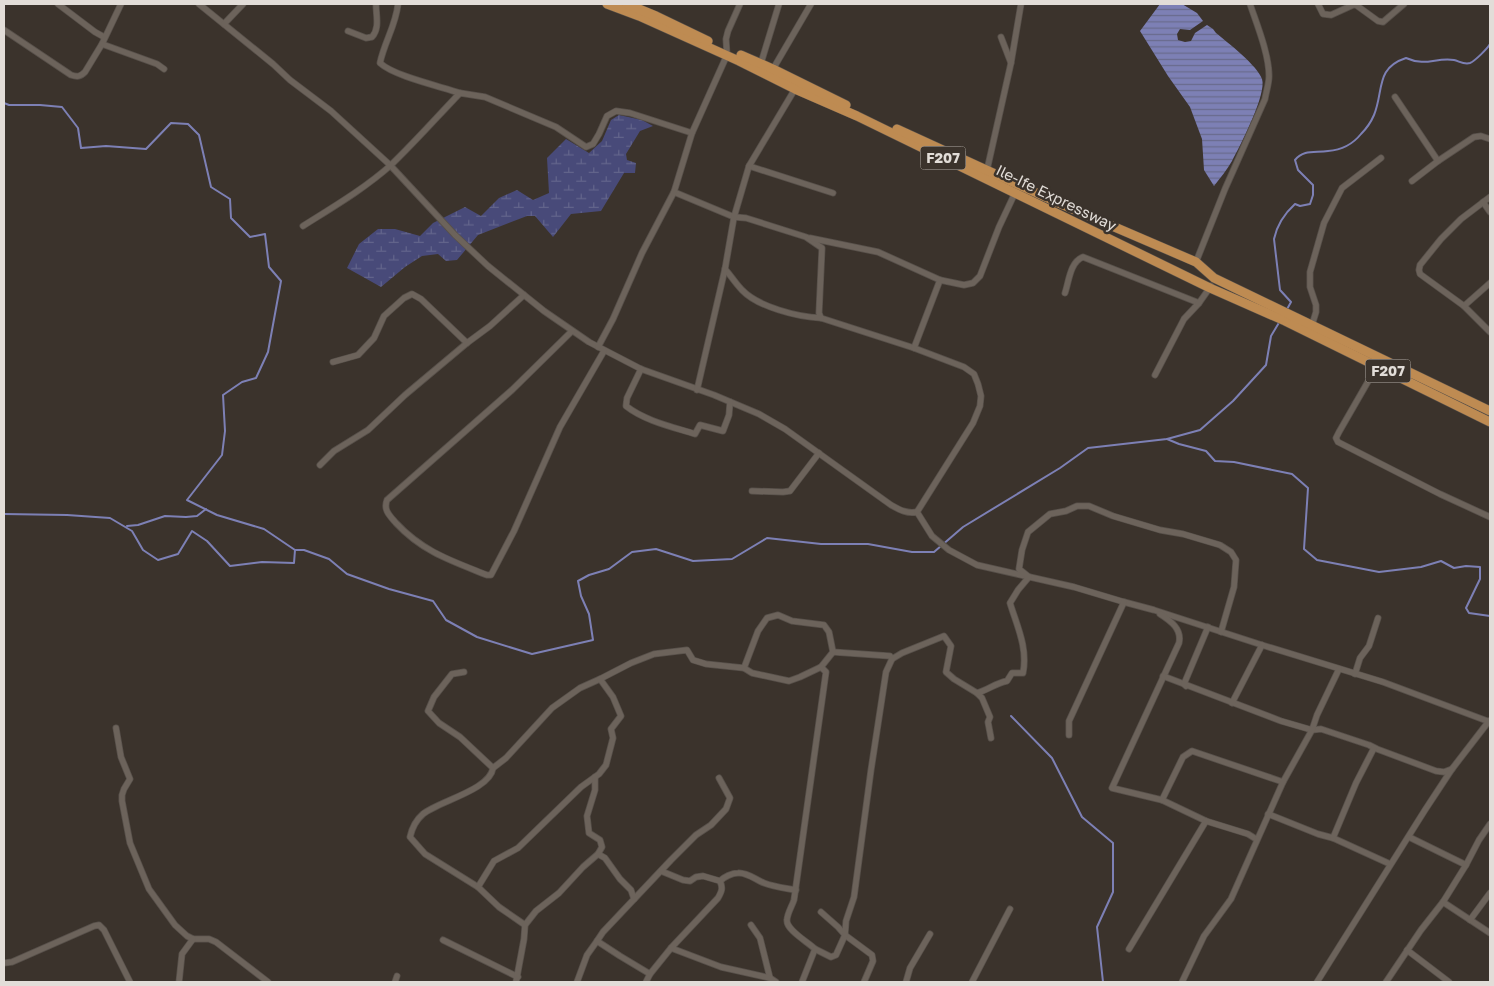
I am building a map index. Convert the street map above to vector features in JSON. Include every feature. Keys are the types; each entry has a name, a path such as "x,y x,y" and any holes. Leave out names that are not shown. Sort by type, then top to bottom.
{"main road":[{"name":"Ile-Ife Expressway","path":"607,4 727,53 773,69 1029,190 1052,206 1210,288 1230,291"},
{"name":"Ile-Ife Expressway","path":"626,4 656,16 795,89 857,116 1024,199 1052,206 1196,262 1230,291 1283,316 1377,366 1490,422"},
{"path":"1024,199 1029,190"},
{"name":"Ile-Ife Expressway","path":"1283,316 1312,325 1490,411"}],"street":[{"path":"58,4 104,37"},
{"path":"4,30 71,75 77,77 85,72 102,44 121,4"},
{"path":"198,4 273,64 290,80 331,110 390,165 455,235 488,266 572,331 604,351 641,369 759,414 778,425 896,508 911,513 917,512 973,423 980,406 981,396 974,374 964,367 914,348 822,318 783,311 756,301 743,291 726,269"},
{"path":"224,24 243,4"},
{"path":"348,31 366,38 372,38 377,22 376,4"},
{"path":"398,4 397,12 381,54 380,63 385,68 460,93 485,97 556,128 586,147 593,144 607,116 616,111 630,113 692,133"},
{"path":"598,347 642,252 674,192 692,133 727,53 726,39 728,31 740,4"},
{"path":"761,64 779,4"},
{"path":"773,69 811,4"},
{"path":"987,170 1010,63 1020,4"},
{"path":"1196,262 1265,99 1269,74 1266,55 1250,4"},
{"path":"1318,4 1323,14 1328,15 1356,5 1378,21 1383,22 1404,4"},
{"path":"1002,37 1010,63"},
{"path":"102,44 157,64 164,70"},
{"path":"696,390 726,269 734,217 748,166 795,89"},
{"path":"303,226 350,197 390,165 460,93"},
{"path":"1395,97 1438,161"},
{"path":"1412,181 1438,161 1474,138 1481,136 1490,139"},
{"path":"1312,325 1316,305 1310,288 1310,272 1324,223 1342,188 1381,158"},
{"path":"748,166 833,193"},
{"path":"674,192 734,217 746,218 806,237 878,252 940,280 964,285 973,283 980,276 987,254 1015,193"},
{"path":"1490,197 1461,219 1441,239 1420,265 1419,270 1420,274 1464,306 1490,332"},
{"path":"1483,202 1490,212"},
{"path":"806,237 822,248 819,313 822,318"},
{"path":"1065,293 1073,265 1077,259 1083,257 1199,304"},
{"path":"1156,375 1184,319 1199,304 1210,288 1214,278"},
{"path":"914,348 940,280"},
{"path":"1464,306 1490,283"},
{"path":"333,362 358,355 374,338 384,316 404,298 412,294 421,299 466,343"},
{"path":"320,465 334,451 368,430 405,395 466,343 490,326 524,295"},
{"path":"572,331 512,390 387,500 387,513 415,541 431,552 491,575 514,531 560,427 604,351"},
{"path":"1377,366 1339,432 1336,438 1338,442 1490,518"},
{"path":"641,369 627,398 626,406 667,425 695,434 700,425 723,431 729,415 730,402"},
{"path":"752,491 783,492 790,490 818,453"},
{"path":"1029,577 1019,569 1022,550 1028,532 1050,514 1066,511 1077,506 1089,506 1113,516 1160,530 1183,534 1220,545 1231,552 1236,560 1234,587 1221,632"},
{"path":"917,512 928,530 949,550 977,565 1074,587 1154,610 1383,682 1490,722 1452,769 1390,864 1317,982"},
{"path":"977,693 1007,681 1012,673 1023,673 1025,662 1022,639 1010,602 1029,577"},
{"path":"1069,735 1068,721 1124,602"},
{"path":"1154,610 1172,622 1178,632 1179,643 1112,788 1162,800 1206,821 1248,834 1256,839"},
{"path":"524,925 499,908 478,887 425,854 410,837 412,827 424,814 483,783 492,773 493,768 506,758 552,708 580,688 631,663 654,654 687,650 693,660 706,664 744,668 752,673 789,681 821,667 832,652 829,632 824,625 792,621 778,615 766,618 758,631 744,668"},
{"path":"1355,674 1360,658 1369,646 1378,618"},
{"path":"1186,686 1184,684 1208,627"},
{"path":"821,667 826,672 796,890 786,919 788,926 793,932 815,949 830,957 836,955 845,935 846,921 854,898 886,672 892,659 922,644 944,636 951,646 946,672 982,698 990,717 988,722 990,738"},
{"path":"1232,703 1262,645"},
{"path":"832,652 890,656 892,659"},
{"path":"1182,982 1204,936 1231,899 1256,839 1283,782 1312,730 1339,669"},
{"path":"464,672 452,674 434,698 428,711 439,723 460,737 493,768"},
{"path":"1163,676 1282,721 1312,730 1321,729 1436,771 1444,772 1452,769"},
{"path":"478,887 494,861 518,848 581,788 599,774 606,765 613,738 610,729 621,716 613,697 600,679"},
{"path":"116,728 121,756 130,779 122,795 130,842 149,889 175,925 187,936 193,939 209,938 268,982"},
{"path":"1334,838 1356,783 1374,748"},
{"path":"1162,800 1183,757 1192,751 1283,782"},
{"path":"443,940 517,979 524,939 524,925 536,910 559,893 598,854 602,847 600,840 589,833 588,824 588,816 595,790 595,777"},
{"path":"576,982 586,956 603,932 696,835 710,825 726,809 730,798 719,778"},
{"path":"1268,814 1318,834 1334,838 1390,864"},
{"path":"1129,949 1206,821"},
{"path":"1386,982 1442,902 1490,824"},
{"path":"1409,836 1466,865"},
{"path":"598,854 605,858 631,890 634,899"},
{"path":"661,871 683,880 690,881 702,876 720,881"},
{"path":"720,881 724,877 737,872 744,873 776,887 796,890"},
{"path":"646,982 650,974 671,948 718,898 722,892 720,881"},
{"path":"1470,920 1490,893"},
{"path":"1442,902 1490,933"},
{"path":"972,982 1010,909"},
{"path":"821,912 845,935 872,955 873,961 864,982"},
{"path":"4,963 12,962 99,925 104,930 130,982"},
{"path":"751,925 760,938 770,978"},
{"path":"906,982 910,968 930,934"},
{"path":"179,982 182,954 193,939"},
{"path":"597,940 650,974"},
{"path":"671,948 720,966 770,978 776,982"},
{"path":"802,982 815,949"},
{"path":"1407,950 1449,982"},
{"path":"395,982 397,976"}],"green space":[{"path":"619,115 642,120 653,126 640,131 626,154 627,160 636,163 635,173 624,173 601,211 571,214 553,237 535,216 527,216 478,235 457,260 446,261 438,254 422,256 381,287 347,268 359,244 378,229 395,229 420,236 433,223 465,207 481,216 499,198 517,190 533,200 549,193 547,158 566,139 589,153 602,141 611,120"}],"shaded area":[{"path":"1160,4 1182,4 1197,13 1203,21 1190,30 1180,29 1177,34 1178,40 1191,41 1195,33 1207,25 1249,61 1262,79 1261,96 1257,108 1230,164 1214,186 1204,170 1202,139 1190,107 1140,31"}],"waterway":[{"path":"1286,311 1291,302 1280,290 1275,234 1279,224 1295,204 1300,206 1310,204 1313,195 1313,185 1298,170 1295,160 1302,154 1342,148 1358,138 1374,115 1385,74 1396,62 1406,58 1419,62 1448,59 1468,63 1478,57 1490,44"},
{"path":"4,103 9,105 62,107 78,128 81,148 106,146 146,149 171,123 188,124 199,135 211,187 230,199 231,218 250,237 265,234 269,267 281,281 268,352 256,378 242,382 223,395 225,431 222,455 187,500 217,515 264,529 295,550 304,550 329,559 347,574 389,589 433,601 446,620 477,637 532,654 593,640 589,614 581,596 578,581 589,575 609,569 632,552 656,549 693,561 732,559 767,538 821,544 868,544 912,552 934,552 963,527 1060,468 1088,448 1167,439 1200,430 1233,401 1266,365 1271,336 1280,321"},
{"path":"1167,439 1206,451 1215,461 1234,462 1292,474 1308,488 1304,549 1317,560 1379,572 1421,567 1441,561 1454,568 1466,566 1480,567 1480,579 1466,608 1469,613 1490,616"},
{"path":"127,526 138,525 165,516 197,516 206,509"},
{"path":"4,514 110,518 132,531 143,550 158,560 178,554 192,531 207,541 230,566 262,562 294,563 295,550"},
{"path":"1011,716 1052,758 1082,817 1113,843 1113,892 1097,927 1103,982"}]}
